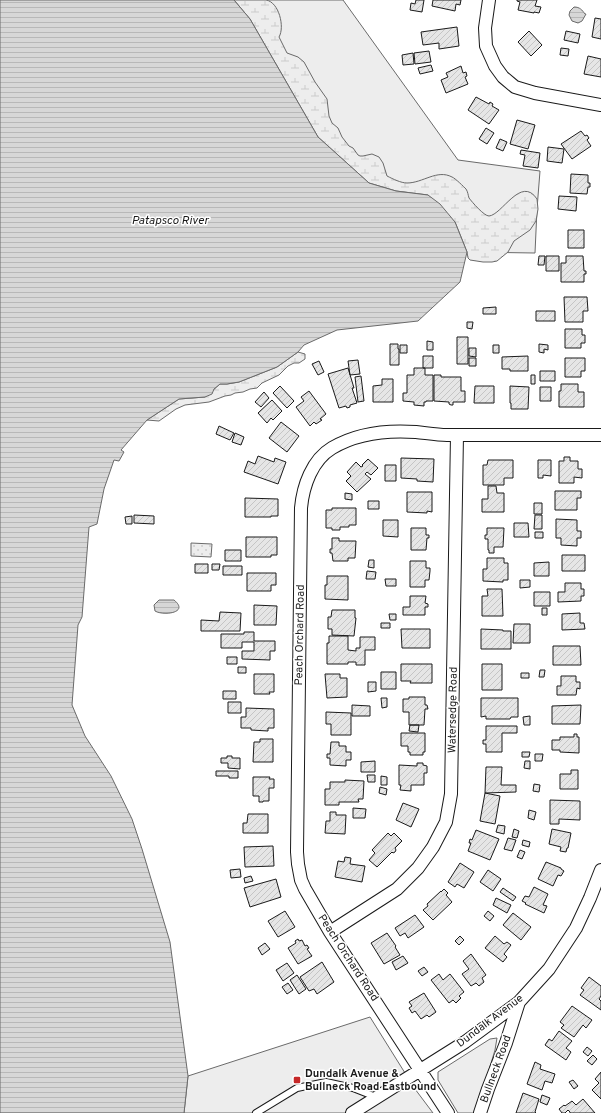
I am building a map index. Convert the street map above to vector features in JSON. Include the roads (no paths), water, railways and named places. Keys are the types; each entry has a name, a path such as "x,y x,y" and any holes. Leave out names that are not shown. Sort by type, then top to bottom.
{"street":[{"path":"489,0 485,28 486,46 495,66 503,77 515,87 535,93 601,105"},
{"name":"Peach Orchard Road","path":"420,1070 330,932 301,880 297,852 301,508 306,482 311,471 322,455 330,448 347,440 374,433 414,432 445,435 601,435"},
{"name":"Watersedge Road","path":"330,932 397,889 418,868 429,854 446,822 451,794 457,435"},
{"name":"Dundalk Avenue","path":"352,1113 465,1042 519,1002 549,969 576,928 601,870"},
{"name":"Bullneck Road","path":"480,1113 506,1043 519,1002"},
{"path":"420,1070 448,1113"}],"lane":[{"path":"256,1113 297,1088 326,1082 353,1088 376,1097"}],"water":[{"name":"Patapsco River","path":"0,0 234,0 250,19 318,137 369,183 396,191 428,195 440,204 455,222 467,252 460,282 418,321 337,330 304,345 298,352 277,367 239,382 220,384 214,389 212,394 205,397 179,399 147,420 121,450 124,452 119,461 114,460 104,489 97,524 89,527 82,617 78,625 72,705 85,736 111,776 132,819 170,942 188,1076 184,1113 0,1113"},
{"path":"574,7 579,8 586,14 582,21 578,23 572,21 569,15 570,11"},
{"path":"159,600 174,600 178,604 179,608 177,611 169,613 155,611 154,605"}],"place":[{"name":"Dundalk Avenue & Bullneck Road Eastbound","path":"297,1080"}]}
